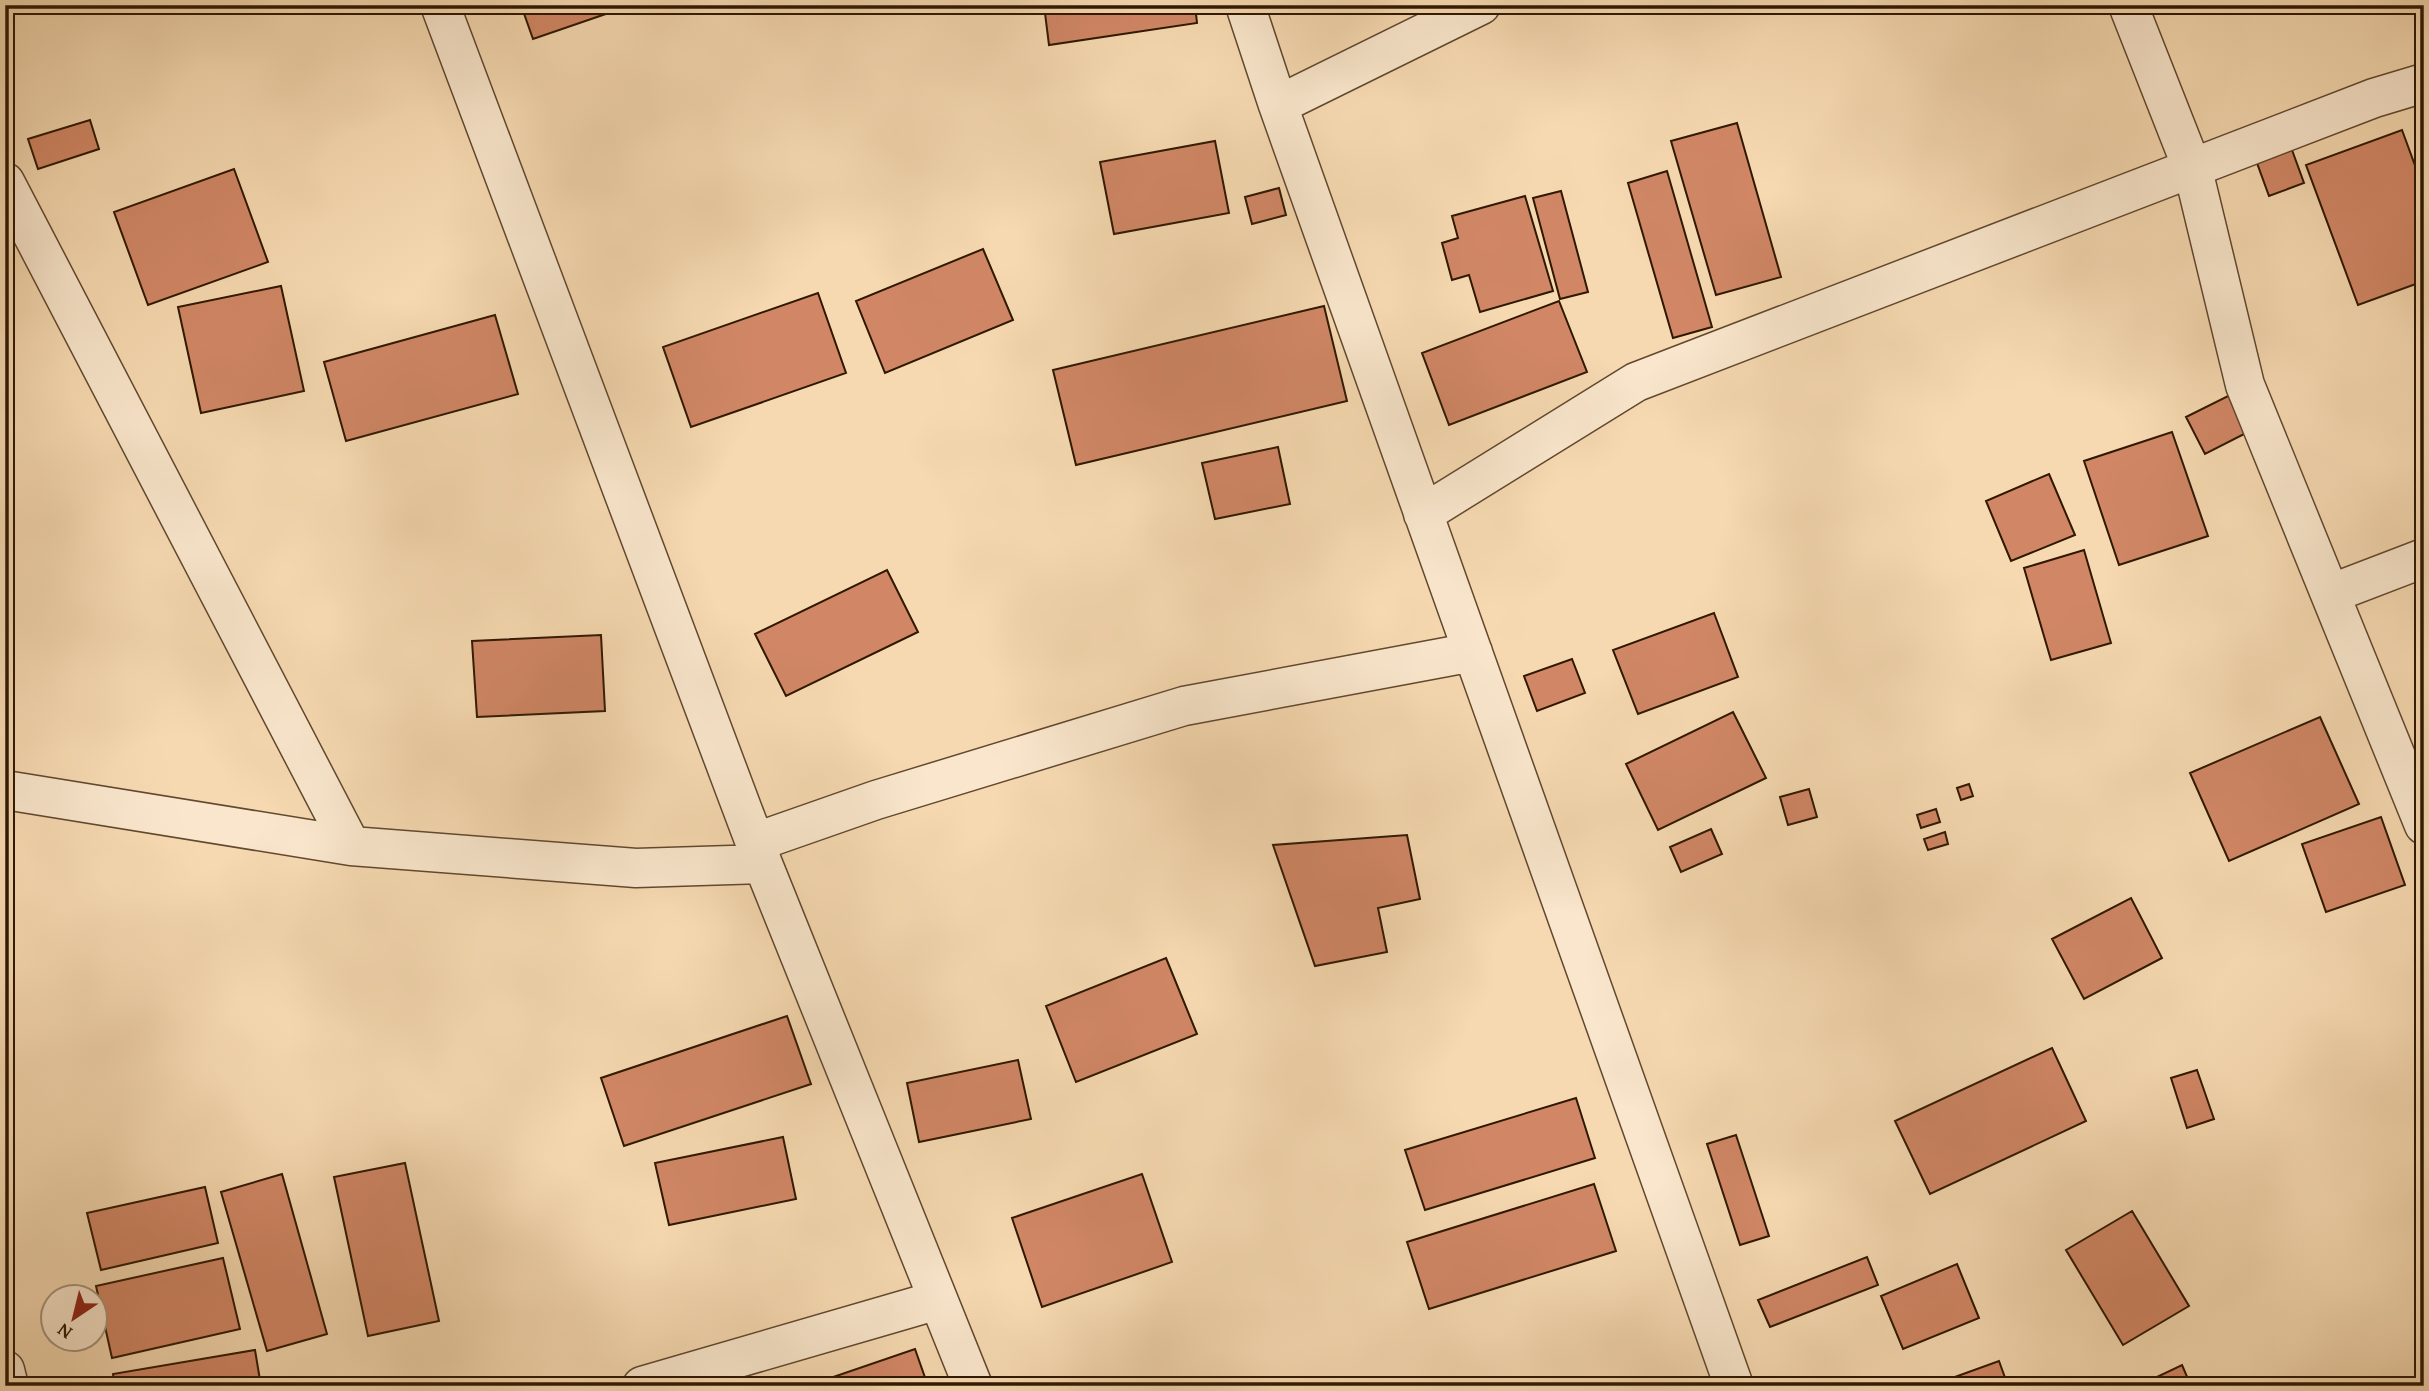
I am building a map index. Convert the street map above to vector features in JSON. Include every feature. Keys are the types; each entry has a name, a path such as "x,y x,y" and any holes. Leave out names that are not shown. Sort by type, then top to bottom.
{"street":[{"path":"440,5 760,853 973,1386"},
{"path":"1245,5 1278,105 1734,1386"},
{"path":"1278,105 1481,5"},
{"path":"2128,5 2193,170 2245,385 2424,825"},
{"path":"1423,514 1636,382 2193,170 2374,98 2424,83"},
{"path":"5,182 351,846"},
{"path":"2330,594 2424,558"},
{"path":"5,790 351,846 636,868 760,853 876,800 1184,706 1473,652"},
{"path":"642,1386 938,1300"},
{"path":"5,1370 9,1386"}],"building":[{"path":"521,5 632,5 533,39"},
{"path":"1044,5 1195,5 1197,23 1049,45"},
{"path":"90,120 99,149 38,169 28,139"},
{"path":"1737,123 1781,277 1716,295 1671,141"},
{"path":"2402,130 2424,190 2424,281 2358,305 2306,165"},
{"path":"1215,141 1229,213 1114,234 1100,162"},
{"path":"2292,150 2304,183 2269,196 2257,163"},
{"path":"234,169 268,262 148,305 114,212"},
{"path":"1667,171 1712,327 1673,338 1628,183"},
{"path":"1279,188 1286,215 1252,224 1245,197"},
{"path":"1561,191 1588,292 1560,299 1533,198"},
{"path":"1525,196 1553,291 1480,312 1469,275 1452,280 1442,243 1458,238 1452,216"},
{"path":"983,249 1013,320 885,373 856,301"},
{"path":"281,286 304,391 201,413 178,307"},
{"path":"818,293 846,373 691,427 663,347"},
{"path":"1559,301 1587,372 1449,425 1422,353"},
{"path":"1324,306 1347,401 1076,465 1053,370"},
{"path":"495,315 518,394 346,441 324,362"},
{"path":"2236,392 2254,429 2205,454 2186,417"},
{"path":"2172,432 2208,536 2119,565 2084,461"},
{"path":"1278,447 1290,504 1215,519 1202,463"},
{"path":"2049,474 2075,535 2011,561 1986,501"},
{"path":"2084,550 2111,643 2051,660 2024,568"},
{"path":"887,570 918,632 786,696 755,634"},
{"path":"1714,613 1738,677 1638,714 1613,650"},
{"path":"601,635 605,711 477,717 472,641"},
{"path":"1572,659 1585,693 1537,711 1524,676"},
{"path":"1733,712 1766,778 1658,830 1626,764"},
{"path":"2320,717 2359,804 2229,861 2190,773"},
{"path":"1969,784 1973,796 1961,800 1957,788"},
{"path":"1809,789 1817,817 1788,825 1780,797"},
{"path":"1936,809 1940,822 1921,828 1917,815"},
{"path":"2381,817 2405,885 2326,912 2302,844"},
{"path":"1711,829 1722,854 1681,872 1670,847"},
{"path":"1945,832 1948,844 1928,850 1924,839"},
{"path":"1407,835 1420,899 1378,908 1387,952 1315,966 1273,845"},
{"path":"2131,898 2162,958 2084,999 2052,939"},
{"path":"1166,958 1197,1034 1076,1082 1046,1006"},
{"path":"787,1016 811,1084 624,1146 601,1078"},
{"path":"2052,1048 2086,1121 1930,1194 1895,1121"},
{"path":"1018,1060 1031,1119 919,1142 907,1083"},
{"path":"2197,1070 2214,1119 2187,1128 2171,1078"},
{"path":"1576,1098 1595,1158 1425,1210 1405,1150"},
{"path":"1736,1135 1769,1236 1740,1245 1707,1144"},
{"path":"783,1137 796,1199 669,1225 655,1163"},
{"path":"405,1163 439,1321 368,1336 334,1177"},
{"path":"282,1174 327,1334 267,1351 221,1192"},
{"path":"1142,1174 1172,1262 1042,1307 1012,1218"},
{"path":"1594,1184 1616,1251 1429,1309 1407,1242"},
{"path":"205,1187 218,1243 101,1270 87,1213"},
{"path":"2132,1211 2189,1306 2123,1345 2066,1250"},
{"path":"1867,1257 1878,1285 1770,1327 1758,1300"},
{"path":"223,1258 240,1329 112,1358 108,1340 108,1283"},
{"path":"1957,1264 1979,1318 1903,1349 1881,1296"},
{"path":"915,1349 928,1386 807,1386"},
{"path":"255,1350 261,1386 115,1386 113,1374"},
{"path":"1999,1361 2008,1386 1930,1386"},
{"path":"2182,1365 2191,1386 2138,1386"}]}
